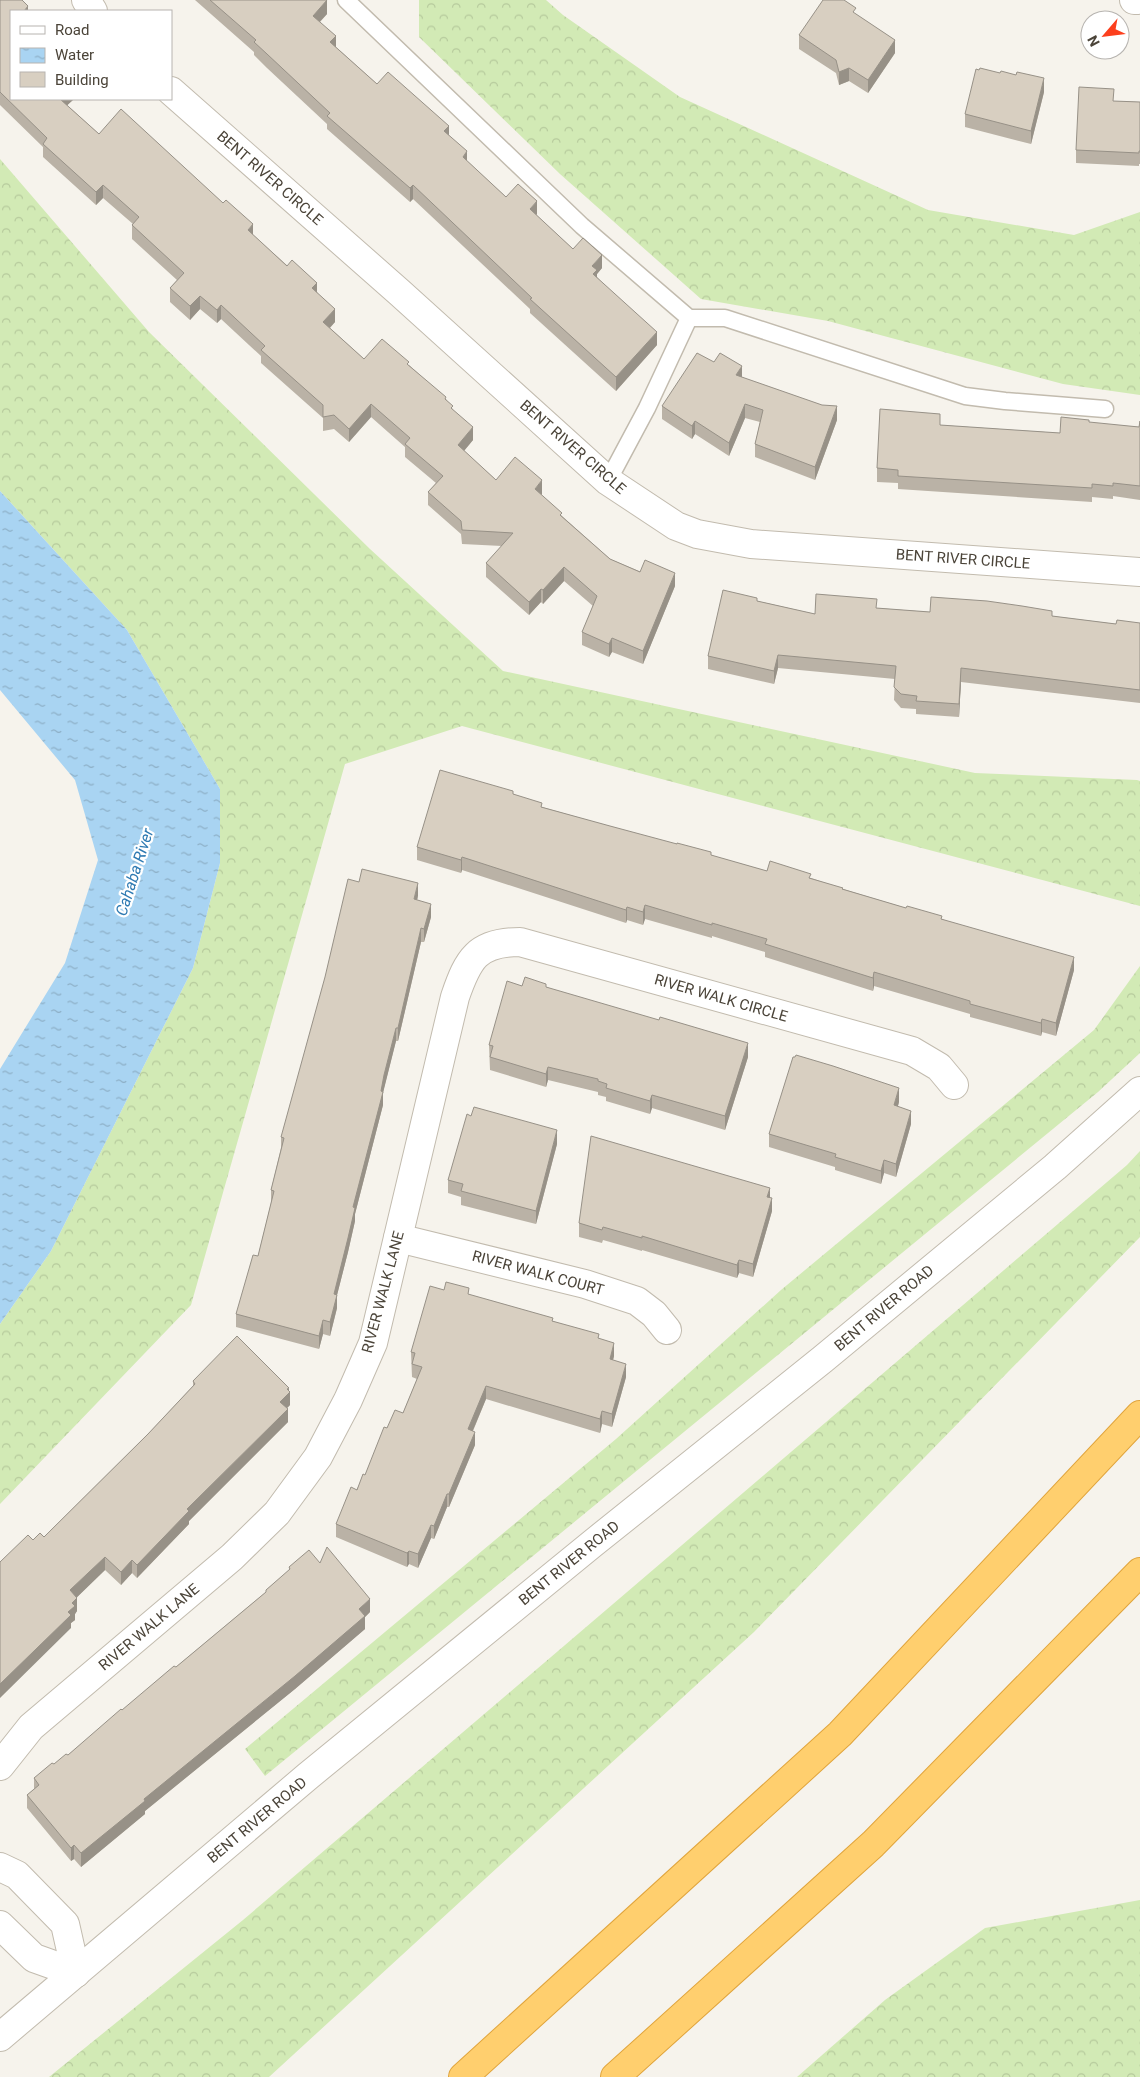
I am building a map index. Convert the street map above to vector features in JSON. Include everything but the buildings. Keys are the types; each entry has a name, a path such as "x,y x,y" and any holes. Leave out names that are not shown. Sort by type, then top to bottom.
{"highway":[{"path":"463,2077 840,1734 1140,1415"},
{"path":"614,2077 873,1844 1140,1572"}],"street":[{"name":"BENT RIVER CIRCLE","path":"172,92 399,292 608,481 676,526 697,534 760,545 1140,572"},
{"name":"RIVER WALK CIRCLE","path":"478,952 501,942 520,942 912,1051 939,1067 954,1085"},
{"name":"RIVER WALK LANE","path":"0,1766 31,1727 232,1558 277,1513 318,1457 352,1392 373,1342 455,997 463,973 478,952"},
{"name":"BENT RIVER ROAD","path":"0,2036 308,1776 592,1544 823,1359 1056,1167 1140,1091"},
{"name":"RIVER WALK COURT","path":"398,1238 585,1284 637,1301 654,1314 667,1330"},
{"path":"0,1867 17,1875 65,1924 76,1973"},
{"path":"0,1925 34,1958 76,1973"}],"lane":[{"path":"346,0 582,226 689,318 725,318 965,396 1104,409"},
{"path":"608,481 648,408 689,318"}],"green space":[{"path":"419,0 546,0 563,15 680,97 928,210 1074,235 1140,212 1140,395 1063,384 828,321 701,299 560,174 419,37"},
{"path":"0,159 149,332 370,549 503,671 975,773 1140,781 1140,906 462,726 345,764 191,1305 0,1504 0,1324 51,1251 193,968 220,863 220,789 127,630 0,491"},
{"path":"1140,966 1140,1053 1098,1092 265,1776 245,1749 616,1439 781,1290 1094,1030"},
{"path":"1140,1151 1140,1237 754,1632 269,2077 49,2077 243,1920 1127,1165"},
{"path":"1140,1900 1140,2077 797,2077 885,2000 985,1928"}],"water":[{"name":"Cahaba River","path":"0,491 127,630 220,789 220,863 193,968 51,1251 0,1324 0,1069 65,963 98,860 75,780 0,690"}]}
